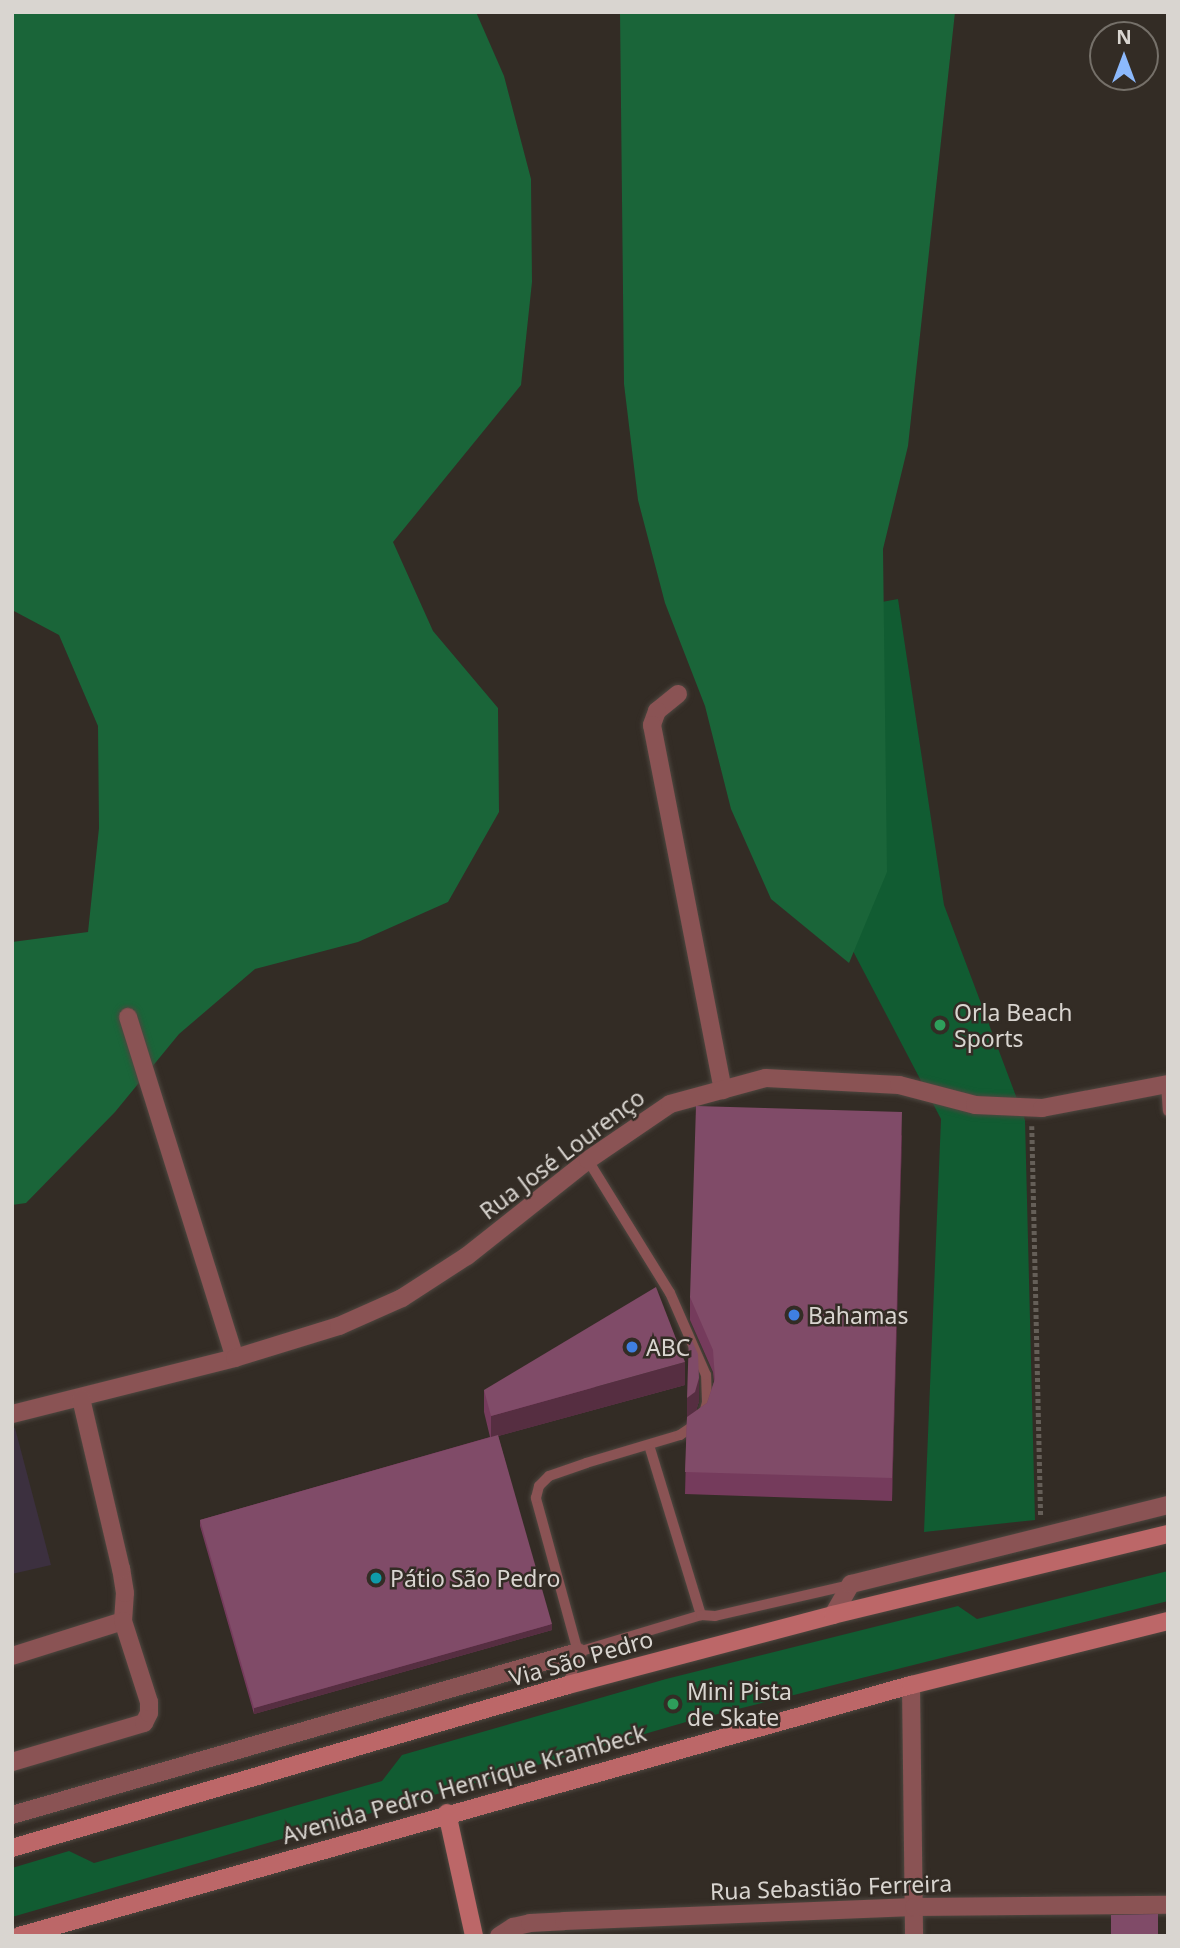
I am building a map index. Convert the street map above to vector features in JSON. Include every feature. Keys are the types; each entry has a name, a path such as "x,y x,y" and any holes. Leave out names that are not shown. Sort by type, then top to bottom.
{"main road":[{"name":"Via São Pedro","path":"12,1848 568,1685 832,1615 1168,1534"},
{"name":"Avenida Pedro Henrique Krambeck","path":"19,1936 447,1813 911,1685 1168,1621"},
{"path":"447,1813 474,1936"}],"street":[{"path":"678,694 657,711 652,725 723,1090"},
{"path":"128,1017 235,1358"},
{"name":"Rua José Lourenço","path":"12,1414 81,1399 235,1358 339,1326 402,1298 467,1256 588,1160 670,1104 766,1078 900,1085 975,1105 1031,1107 1167,1084"},
{"path":"12,1762 144,1723 149,1713 149,1702 123,1622 125,1593 119,1558 81,1399"},
{"path":"832,1615 852,1584 1168,1505"},
{"path":"12,1656 123,1622"},
{"path":"12,1815 578,1652"},
{"path":"911,1685 914,1936"},
{"name":"Rua Sebastião Ferreira","path":"499,1936 513,1927 530,1923 914,1907 1168,1905"}],"lane":[{"path":"1167,1084 1168,1111"},
{"path":"568,1685 578,1652 536,1498 539,1486 549,1476 586,1462 680,1435 702,1420 707,1402 706,1375 670,1293 588,1160"},
{"path":"649,1445 701,1615"},
{"path":"578,1652 701,1615 715,1616 852,1584"}],"path":[{"path":"1031,1107 1041,1537"}],"shaded area":[{"path":"15,1428 51,1565 12,1574 12,1429"}],"green space":[{"path":"12,12 476,12 504,76 531,179 532,282 521,385 393,542 433,631 498,708 499,812 448,902 358,942 255,969 179,1034 115,1112 26,1203 12,1205 12,942 88,932 99,828 98,726 59,635 12,610"},
{"path":"620,12 955,12 908,446 883,549 887,872 849,963 771,899 731,809 705,706 665,603 638,500 624,384"},
{"name":"Orla Beach Sports","path":"898,599 944,905 1025,1120 1035,1520 924,1532 941,1119 842,930 801,617"},
{"path":"1168,1571 1168,1601 686,1722 12,1917 12,1868 69,1851 94,1863 382,1781 402,1755 666,1679 958,1606 977,1619"}],"building":[{"name":"Bahamas","path":"696,1106 902,1112 892,1478 685,1472 687,1417 707,1403 715,1379 713,1350 690,1297"},
{"path":"656,1287 685,1362 491,1416 484,1390"},
{"path":"689,1334 698,1354 699,1378 695,1392 687,1398"},
{"name":"Pátio São Pedro","path":"498,1435 552,1624 254,1708 200,1520"},
{"path":"1158,1914 1158,1936 1111,1936 1111,1915"}],"place":[{"name":"Orla Beach Sports","path":"940,1025"},
{"name":"Bahamas","path":"794,1315"},
{"name":"ABC","path":"632,1347"},
{"name":"Pátio São Pedro","path":"376,1578"},
{"name":"Mini Pista de Skate","path":"673,1704"}]}
